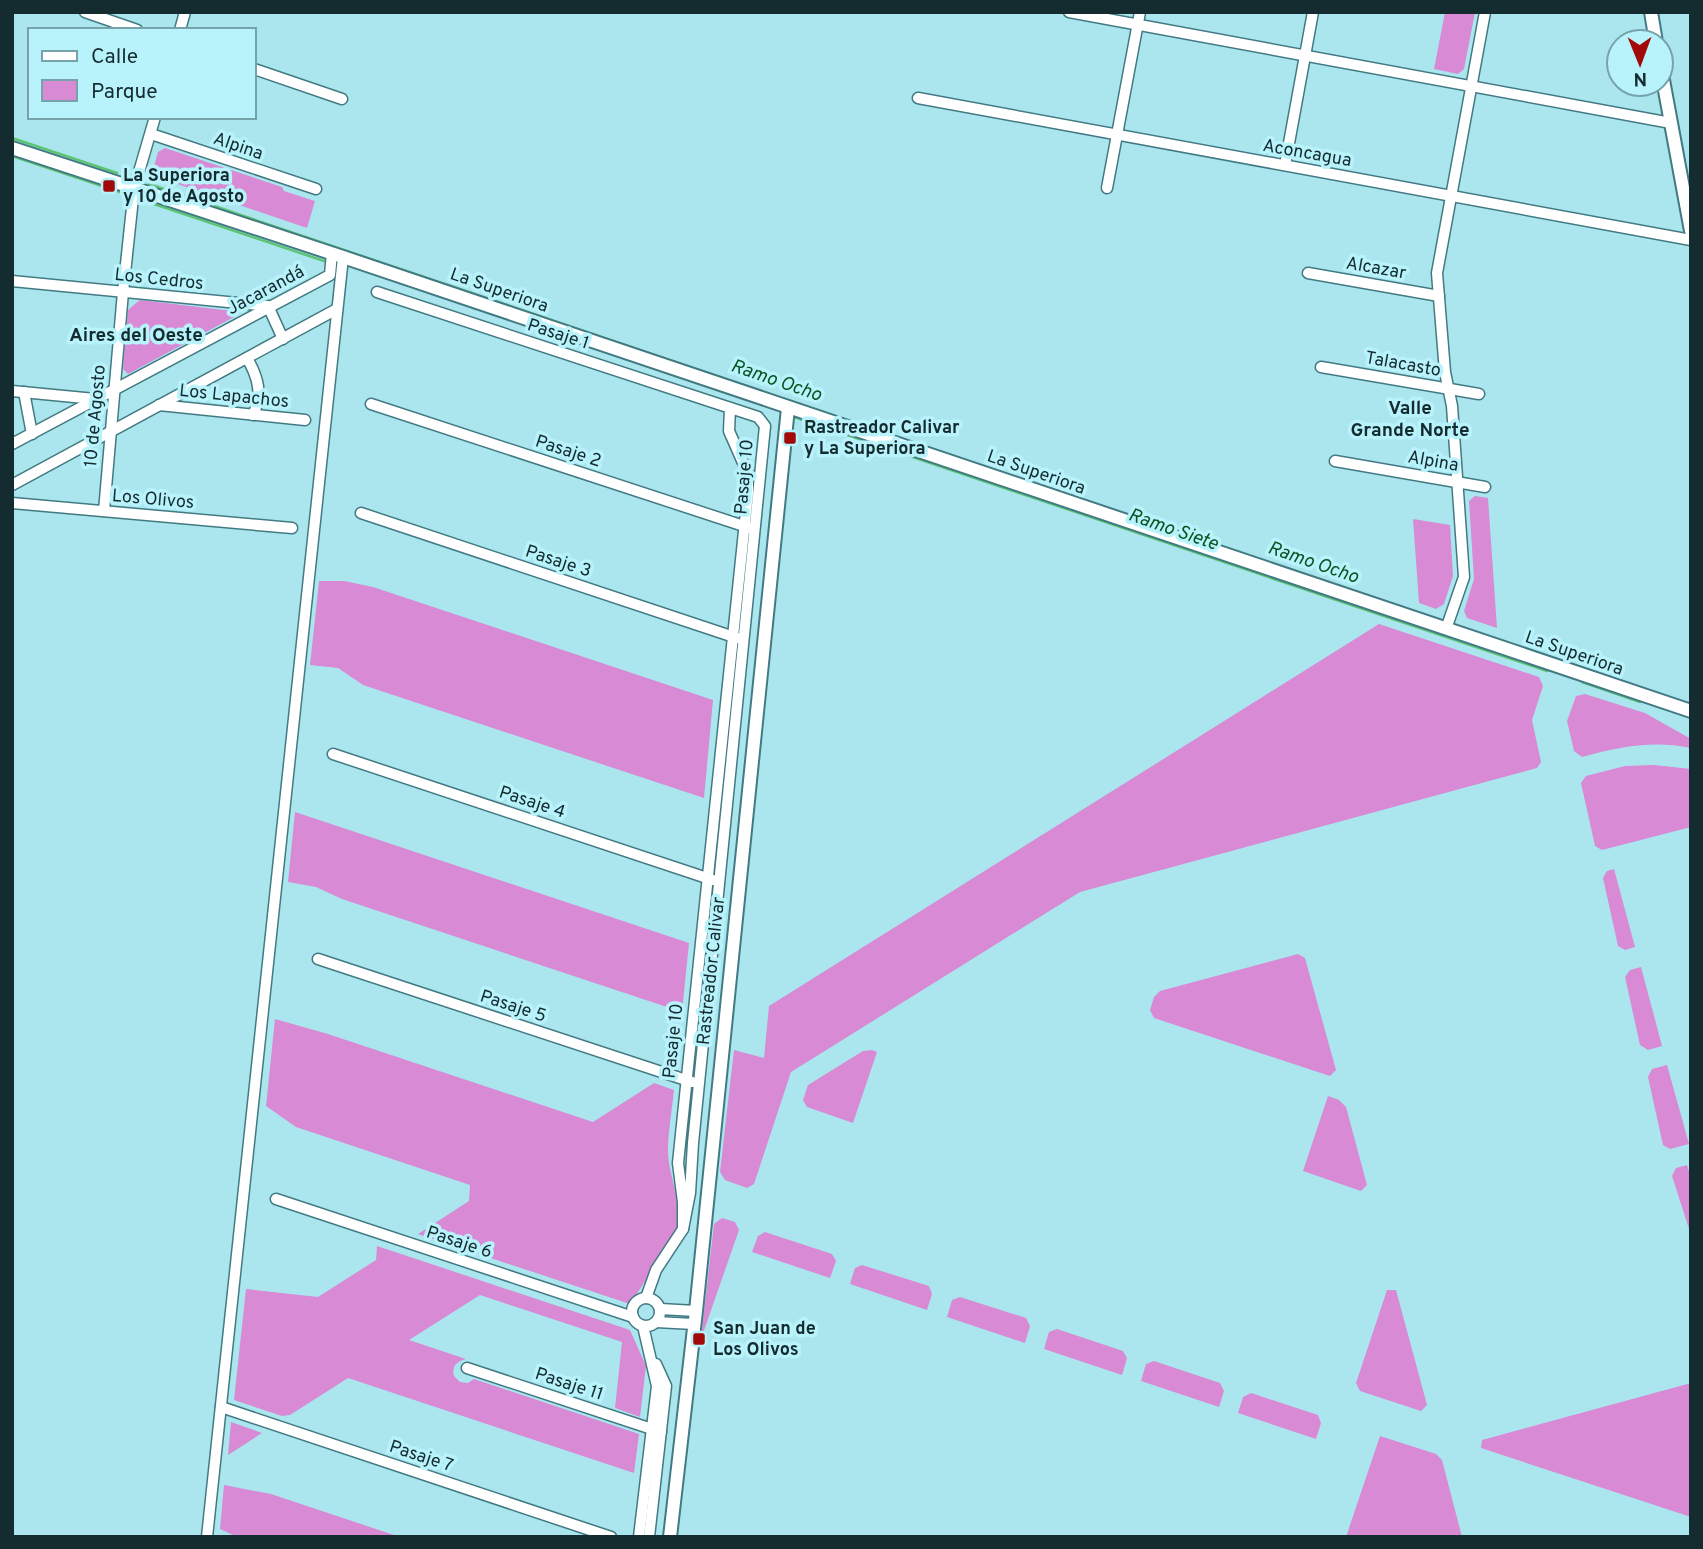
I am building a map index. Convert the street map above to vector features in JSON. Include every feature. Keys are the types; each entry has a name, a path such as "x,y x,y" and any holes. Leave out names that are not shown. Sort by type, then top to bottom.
{"street":[{"path":"85,12 131,28"},
{"path":"1069,12 1671,123"},
{"path":"1107,188 1140,12"},
{"path":"1285,166 1313,12"},
{"path":"1446,629 1464,577 1452,406 1444,372 1437,274 1485,12"},
{"path":"256,70 342,99"},
{"name":"Aconcagua","path":"918,98 1691,240"},
{"path":"1666,98 1691,231"},
{"name":"10 de Agosto","path":"104,511 134,189 155,119"},
{"name":"Alpina","path":"151,134 316,190"},
{"name":"La Superiora","path":"12,148 1691,711"},
{"path":"207,1537 337,309 337,255"},
{"name":"Jacarandá","path":"12,444 330,275 337,255"},
{"name":"Alcazar","path":"1308,273 1439,296"},
{"name":"Los Cedros","path":"12,281 268,306"},
{"name":"Pasaje 1","path":"377,292 730,409"},
{"path":"268,306 283,339"},
{"path":"12,485 337,309"},
{"path":"247,358 258,383 258,404 253,415"},
{"name":"Talacasto","path":"1321,367 1479,394"},
{"path":"32,434 18,391 96,399"},
{"name":"Pasaje 2","path":"371,404 756,530"},
{"name":"Los Lapachos","path":"159,405 305,420"},
{"name":"Rastreador Calivar","path":"670,1537 788,408"},
{"name":"Pasaje 10","path":"646,1298 656,1270 683,1229 690,1194 756,530 765,426 758,417 730,409 729,431 748,474 678,1163 683,1229"},
{"name":"Alpina","path":"1335,461 1485,487"},
{"name":"Los Olivos","path":"12,503 292,528"},
{"name":"Pasaje 3","path":"361,513 744,640"},
{"name":"Pasaje 4","path":"333,754 720,883"},
{"name":"Pasaje 5","path":"318,959 699,1084"},
{"name":"Pasaje 6","path":"276,1199 633,1317"},
{"path":"649,1537 657,1386 643,1326 633,1317 634,1304 646,1298 655,1301 660,1309 695,1317"},
{"path":"656,1322 660,1309"},
{"path":"643,1326 695,1317"},
{"name":"Pasaje 11","path":"467,1368 656,1431"},
{"name":"Pasaje 7","path":"221,1407 611,1537"},
{"path":"639,1537 656,1431"}],"green space":[{"path":"1445,12 1475,12 1464,69 1458,74 1434,69"},
{"path":"165,148 282,187 284,191 315,201 307,228 157,177 153,170 158,152"},
{"path":"140,300 232,311 234,317 128,374 123,369 128,310"},
{"path":"1475,496 1488,498 1497,628 1467,618 1464,611 1474,579 1469,501"},
{"path":"1413,519 1450,525 1453,576 1444,604 1436,609 1419,603"},
{"path":"319,581 344,581 373,587 713,700 704,798 363,685 338,668 310,665"},
{"path":"1379,624 1539,677 1543,686 1532,720 1541,762 1537,768 1080,892 791,1072 754,1184 747,1188 725,1180 720,1172 734,1050 764,1058 769,1006"},
{"path":"1585,694 1645,713 1691,739 1691,748 1636,746 1582,757 1574,751 1567,721 1576,696"},
{"path":"1654,765 1691,769 1691,827 1602,850 1595,846 1581,783 1586,776 1625,766"},
{"path":"295,812 689,943 682,1012 342,899 316,887 288,882"},
{"path":"1614,869 1635,947 1625,950 1618,946 1603,878 1607,871"},
{"path":"1298,954 1305,958 1336,1070 1330,1076 1154,1018 1150,1010 1154,997 1160,991"},
{"path":"1641,967 1662,1046 1648,1050 1640,1045 1625,977 1630,970"},
{"path":"275,1019 593,1122 654,1083 674,1090 668,1152 679,1213 676,1234 630,1304 418,1234 469,1201 470,1185 296,1127 266,1106"},
{"path":"863,1051 877,1052 853,1123 807,1107 803,1100 808,1085"},
{"path":"1667,1065 1689,1144 1670,1149 1663,1145 1648,1077 1652,1069"},
{"path":"1328,1096 1339,1100 1346,1107 1367,1185 1361,1191 1303,1171"},
{"path":"1687,1165 1691,1178 1691,1235 1672,1176 1676,1168"},
{"path":"722,1218 735,1222 739,1230 701,1339 714,1224"},
{"path":"765,1232 832,1254 836,1261 830,1278 752,1252 758,1236"},
{"path":"377,1246 630,1330 646,1366 640,1417 615,1408 622,1342 480,1295 409,1340 466,1359 457,1363 453,1370 454,1376 460,1382 468,1383 474,1379 639,1434 634,1473 348,1378 290,1415 282,1416 234,1400 246,1289 318,1297 376,1260"},
{"path":"862,1265 929,1286 932,1294 927,1310 850,1284 855,1268"},
{"path":"1387,1290 1396,1290 1427,1405 1421,1411 1360,1391 1356,1383"},
{"path":"960,1297 1026,1318 1030,1326 1025,1343 947,1317 952,1300"},
{"path":"1057,1329 1123,1351 1127,1358 1122,1375 1044,1349 1049,1332"},
{"path":"1154,1361 1220,1383 1224,1391 1219,1407 1141,1381 1146,1364"},
{"path":"1691,1383 1691,1517 1481,1448 1482,1440"},
{"path":"1251,1393 1318,1415 1321,1423 1316,1439 1238,1413 1243,1397"},
{"path":"231,1422 262,1433 228,1455"},
{"path":"1380,1436 1436,1454 1442,1460 1462,1537 1346,1537"},
{"path":"224,1485 271,1494 400,1537 237,1537 220,1529"}],"waterway":[{"name":"Ramo Ocho","path":"12,138 117,173"},
{"name":"Ramo Siete","path":"12,156 120,192"},
{"name":"Ramo Ocho","path":"149,184 1033,483"},
{"name":"Ramo Siete","path":"145,201 327,262"},
{"name":"Ramo Siete","path":"791,416 1547,671"},
{"name":"Ramo Siete","path":"1582,682 1640,702"}],"place":[{"name":"La Superiora y 10 de Agosto","path":"109,186"},
{"name":"Rastreador Calivar y La Superiora","path":"790,438"},
{"name":"San Juan de Los Olivos","path":"699,1339"}],"district":[{"name":"Aires del Oeste","path":"136,336"},
{"name":"Valle Grande Norte","path":"1410,420"}]}
